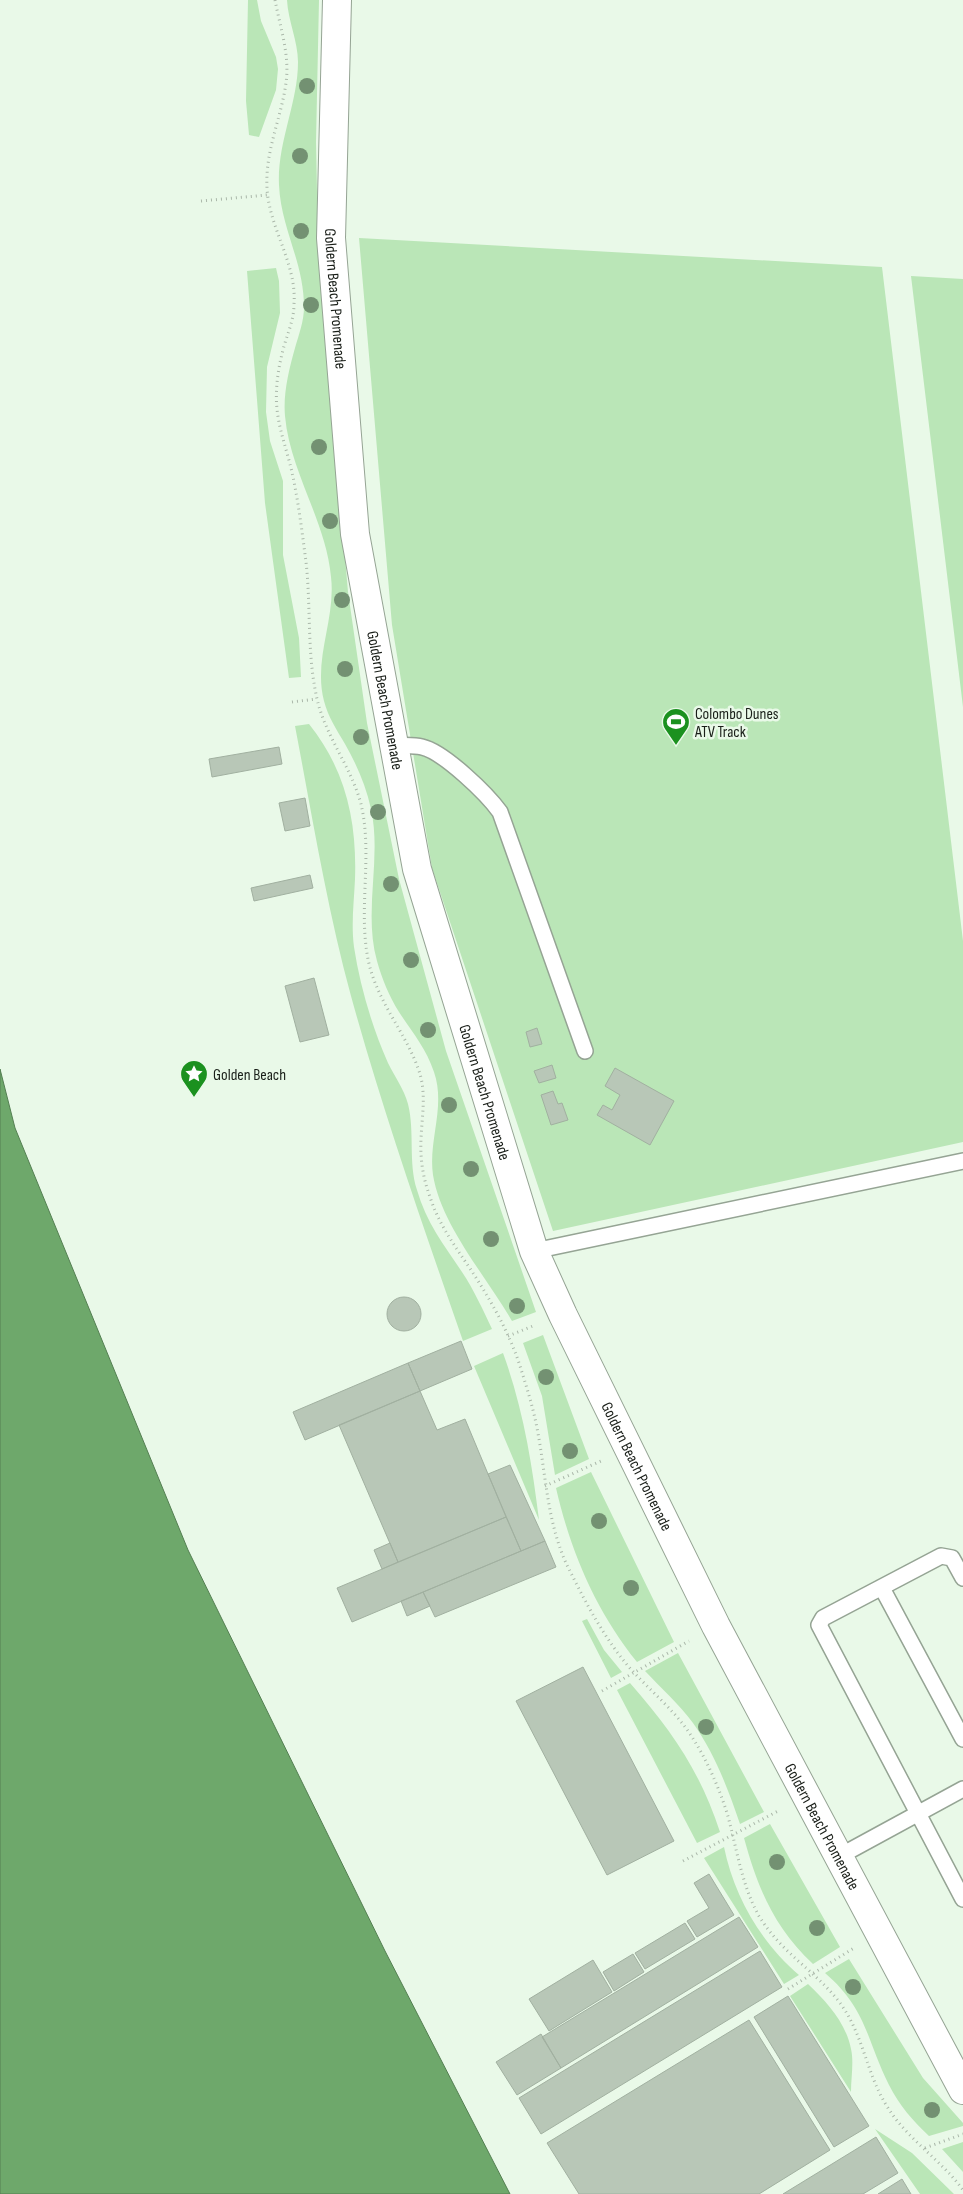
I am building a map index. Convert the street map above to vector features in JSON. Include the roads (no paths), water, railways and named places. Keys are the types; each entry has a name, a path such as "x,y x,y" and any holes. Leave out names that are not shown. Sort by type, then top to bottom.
{"street":[{"name":"Goldern Beach Promenade","path":"338,0 331,238 356,534 417,870 534,1251 563,1315 716,1626 963,2090"}],"lane":[{"path":"394,745 422,747 436,754 477,786 500,812 585,1052"},
{"path":"534,1251 963,1161"},
{"path":"963,1578 952,1558 945,1556 823,1618 819,1623 819,1628 963,1899"},
{"path":"882,1588 963,1740"},
{"path":"838,1857 963,1789"}],"place":[{"name":"Colombo Dunes ATV Track","path":"676,746"},
{"name":"Golden Beach","path":"194,1098"}]}
